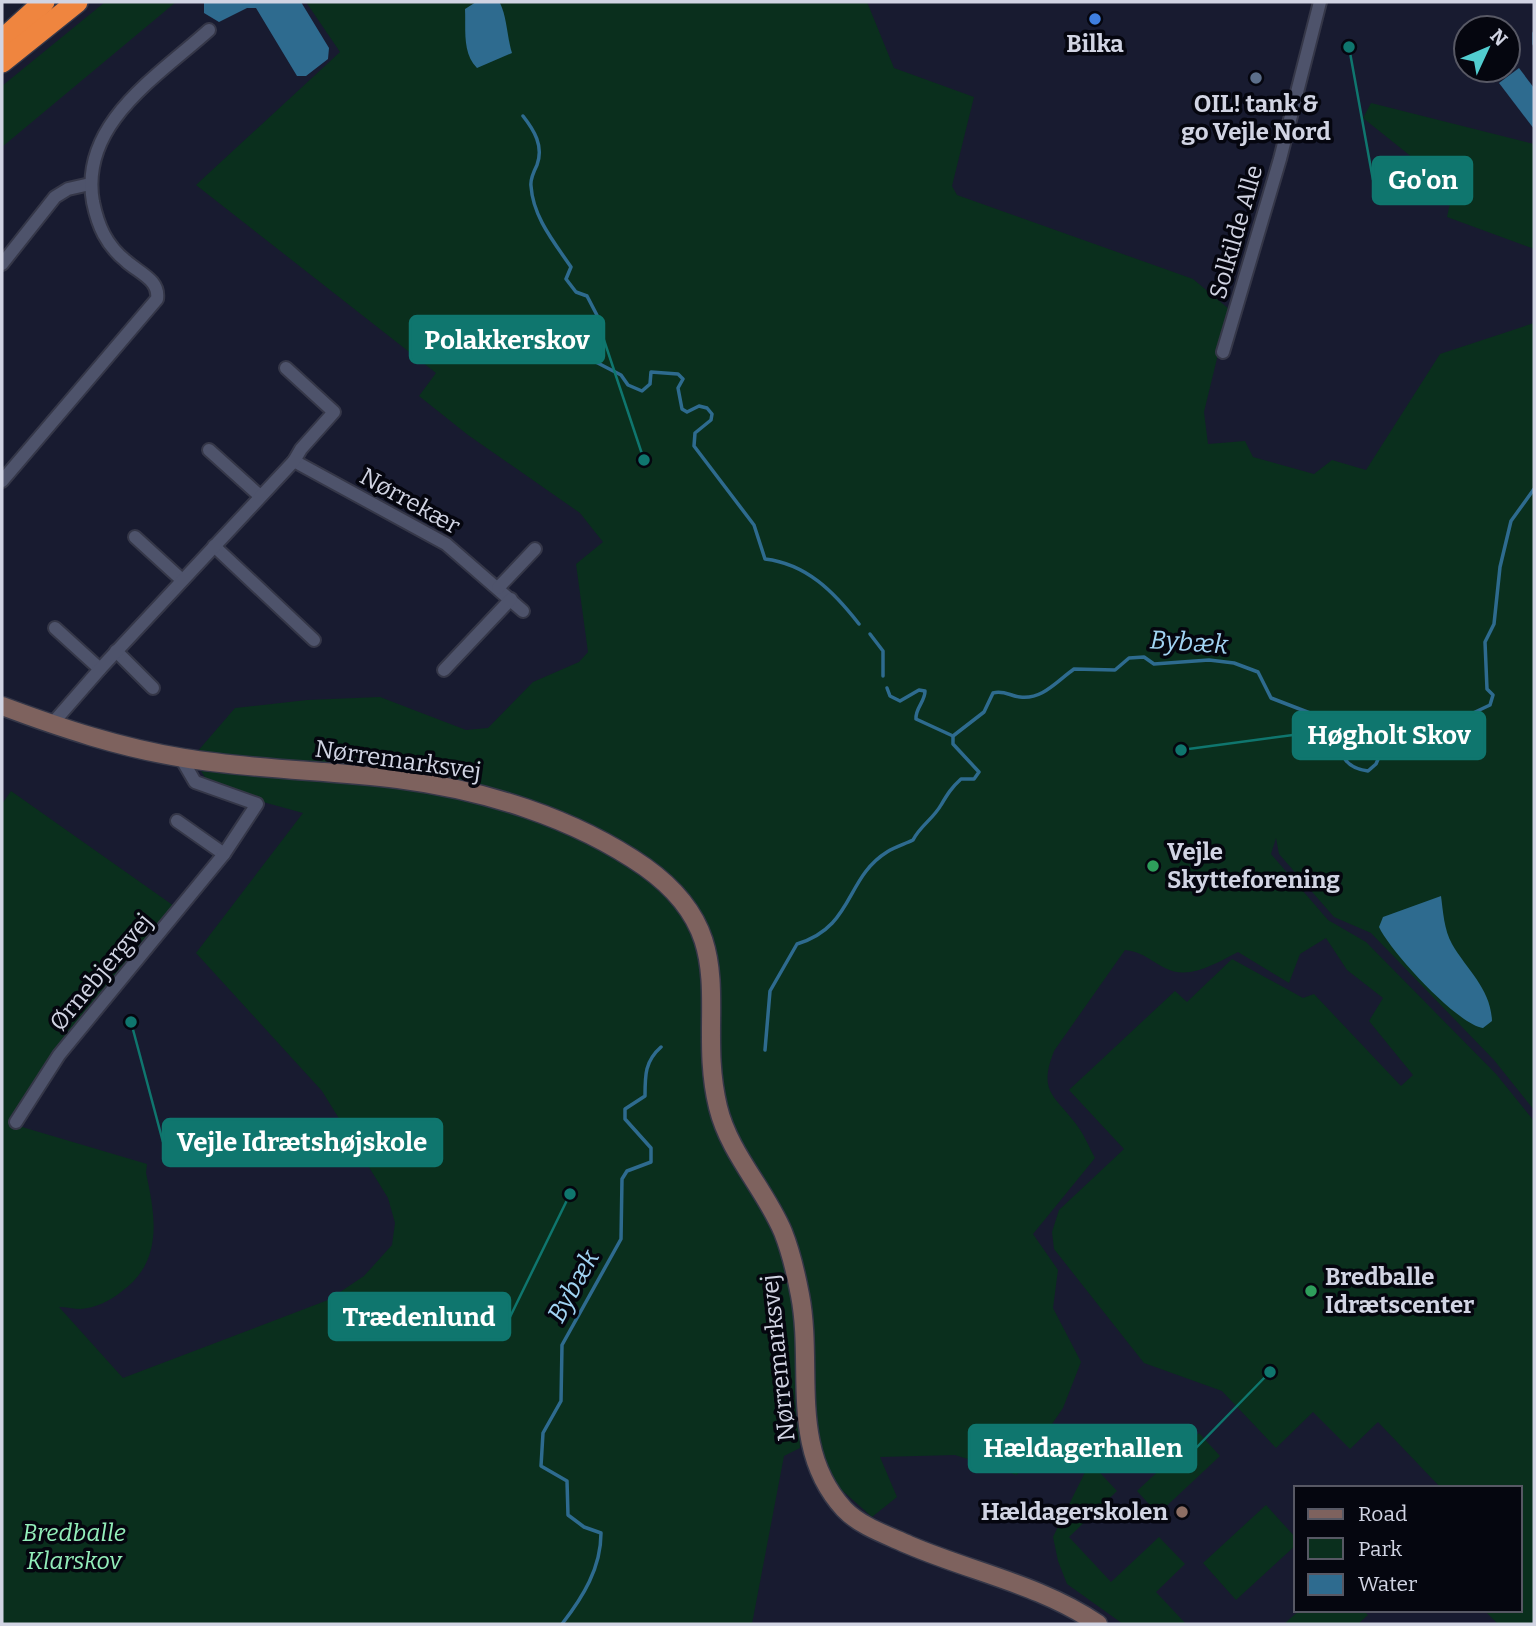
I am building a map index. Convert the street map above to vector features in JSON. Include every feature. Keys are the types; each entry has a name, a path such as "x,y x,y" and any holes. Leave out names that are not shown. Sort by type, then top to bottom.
{"highway":[{"path":"2,40 44,2"},
{"path":"2,62 77,2"}],"street":[{"name":"Solkilde Alle","path":"1223,352 1321,5"},
{"path":"2,481 157,299 159,290 155,283 124,260 98,227 90,184 98,145 120,110 209,30"},
{"path":"2,264 55,197 68,189 90,184"},
{"path":"52,724 100,668 294,461 334,412 286,368"},
{"path":"209,450 260,496"},
{"name":"Nørrekær","path":"294,461 446,544 523,611"},
{"path":"135,537 182,580"},
{"path":"214,546 314,640"},
{"path":"498,588 535,549"},
{"path":"444,670 511,599"},
{"path":"55,628 100,668"},
{"path":"116,651 153,688"},
{"name":"Nørremarksvej","path":"2,706 99,740 181,758 397,779 486,796 556,819 621,852 665,883 685,903 704,942 710,970 714,1079 719,1109 729,1136 782,1230 794,1264 802,1303 806,1428 825,1483 846,1511 877,1531 941,1559 1031,1588 1075,1608 1098,1624"},
{"name":"Ørnebjergvej","path":"16,1122 59,1055 224,854 257,804 205,788 188,774 181,758"},
{"path":"177,821 224,854"}],"green space":[{"path":"105,2 176,2 2,147 2,86"},
{"path":"306,2 867,2 894,68 974,97 952,186 957,195 1193,279 1229,309 1204,412 1208,444 1245,441 1253,457 1314,474 1332,460 1366,470 1440,354 1534,323 1534,1110 1494,1060 1371,933 1334,917 1279,854 1276,838 1271,854 1328,920 1366,942 1496,1074 1534,1121 1534,1624 1498,1624 1486,1612 1522,1612 1522,1486 1439,1486 1378,1422 1350,1449 1313,1412 1276,1448 1222,1391 1144,1363 1054,1249 1052,1232 1059,1210 1124,1149 1069,1090 1175,991 1187,1002 1232,959 1303,998 1314,994 1401,1086 1413,1075 1369,1021 1383,998 1347,970 1326,938 1300,954 1289,983 1238,952 1202,969 1183,973 1165,968 1141,954 1125,950 1054,1051 1049,1065 1048,1084 1051,1092 1079,1128 1095,1158 1033,1234 1058,1270 1053,1308 1081,1362 1063,1408 1017,1475 955,1455 880,1457 897,1497 872,1517 836,1485 815,1448 805,1287 730,1124 723,1091 716,954 697,907 684,891 550,811 197,752 235,708 307,700 380,697 466,730 488,728 533,682 579,662 588,652 576,564 603,542 580,513 468,435 419,396 436,373 196,185 340,52"},
{"path":"1371,103 1534,144 1534,249 1447,217 1453,190 1363,118"},
{"name":"Bredballe Klarskov","path":"199,768 376,783 437,792 496,805 552,824 605,850 652,884 684,912 700,947 704,1047 708,1065 724,1111 765,1199 782,1245 796,1320 800,1448 784,1456 752,1624 2,1624 2,804 11,791 174,906 12,1124 147,1164 154,1223 150,1253 144,1267 135,1280 102,1304 81,1309 59,1307 123,1378 328,1300 364,1276 392,1245 395,1223 388,1198 322,1091 196,953 303,813 212,788"},
{"path":"1199,1433 1220,1456 1158,1514 1137,1491"},
{"path":"1090,1462 1117,1491 1069,1537 1111,1582 1159,1537 1185,1564 1156,1592 1186,1624 1123,1624 1067,1584 1053,1537"},
{"path":"1266,1505 1294,1536 1294,1547 1236,1600 1203,1563"},
{"path":"1298,1612 1365,1612 1368,1615 1358,1624 1284,1624"}],"water":[{"path":"204,2 301,2 329,48 328,59 306,76 297,76 256,8 247,8 219,22 204,13"},
{"path":"476,2 500,3 512,53 477,68 469,55 465,33 465,9"},
{"path":"1522,72 1534,88 1534,129 1500,84 1522,84"},
{"path":"1441,896 1449,939 1483,989 1491,1010 1492,1021 1483,1028 1472,1024 1442,1001 1410,969 1379,927 1383,917"}],"waterway":[{"path":"1534,33 1534,44"},
{"path":"523,116 539,145 539,158 531,183 536,208 545,229 571,267 566,279 576,292 587,296 600,321 588,358 621,375 628,385 642,391 650,384 651,372 678,374 683,379 678,388 682,409 687,412 699,406 707,408 712,414 711,420 695,433 694,446 754,525 765,559 807,573 840,601 859,624"},
{"name":"Bybæk","path":"765,1050 770,991 797,944 816,936 829,926 873,863 890,850 913,840 958,782 961,779 974,779 979,772 953,744 953,736 984,712 993,693 1035,696 1049,689 1074,669 1115,670 1129,658 1144,657 1154,664 1209,660 1234,663 1258,672 1271,698 1323,718 1340,735 1345,760 1354,767 1368,771 1376,764 1382,750 1397,749 1490,705 1493,695 1487,689 1485,642 1494,624 1500,567 1511,521 1534,489"},
{"path":"870,634 883,651 883,676"},
{"path":"887,688 890,696 900,701 919,690 925,691 916,719 953,736"},
{"name":"Bybæk","path":"562,1624 589,1582 598,1558 601,1533 584,1527 568,1515 567,1481 541,1466 543,1433 561,1401 562,1345 621,1239 622,1179 627,1171 651,1162 651,1148 625,1119 625,1109 645,1096 647,1069 661,1047"}],"place":[{"name":"Bilka","path":"1095,19"},
{"name":"Go'on","path":"1349,47"},
{"name":"OIL! tank & go Vejle Nord","path":"1256,78"},
{"name":"Polakkerskov","path":"644,460"},
{"name":"Høgholt Skov","path":"1181,750"},
{"name":"Vejle Skytteforening","path":"1153,866"},
{"name":"Vejle Idrætshøjskole","path":"131,1022"},
{"name":"Trædenlund","path":"570,1194"},
{"name":"Bredballe Idrætscenter","path":"1311,1291"},
{"name":"Hældagerhallen","path":"1270,1372"},
{"name":"Hældagerskolen","path":"1182,1512"}]}
